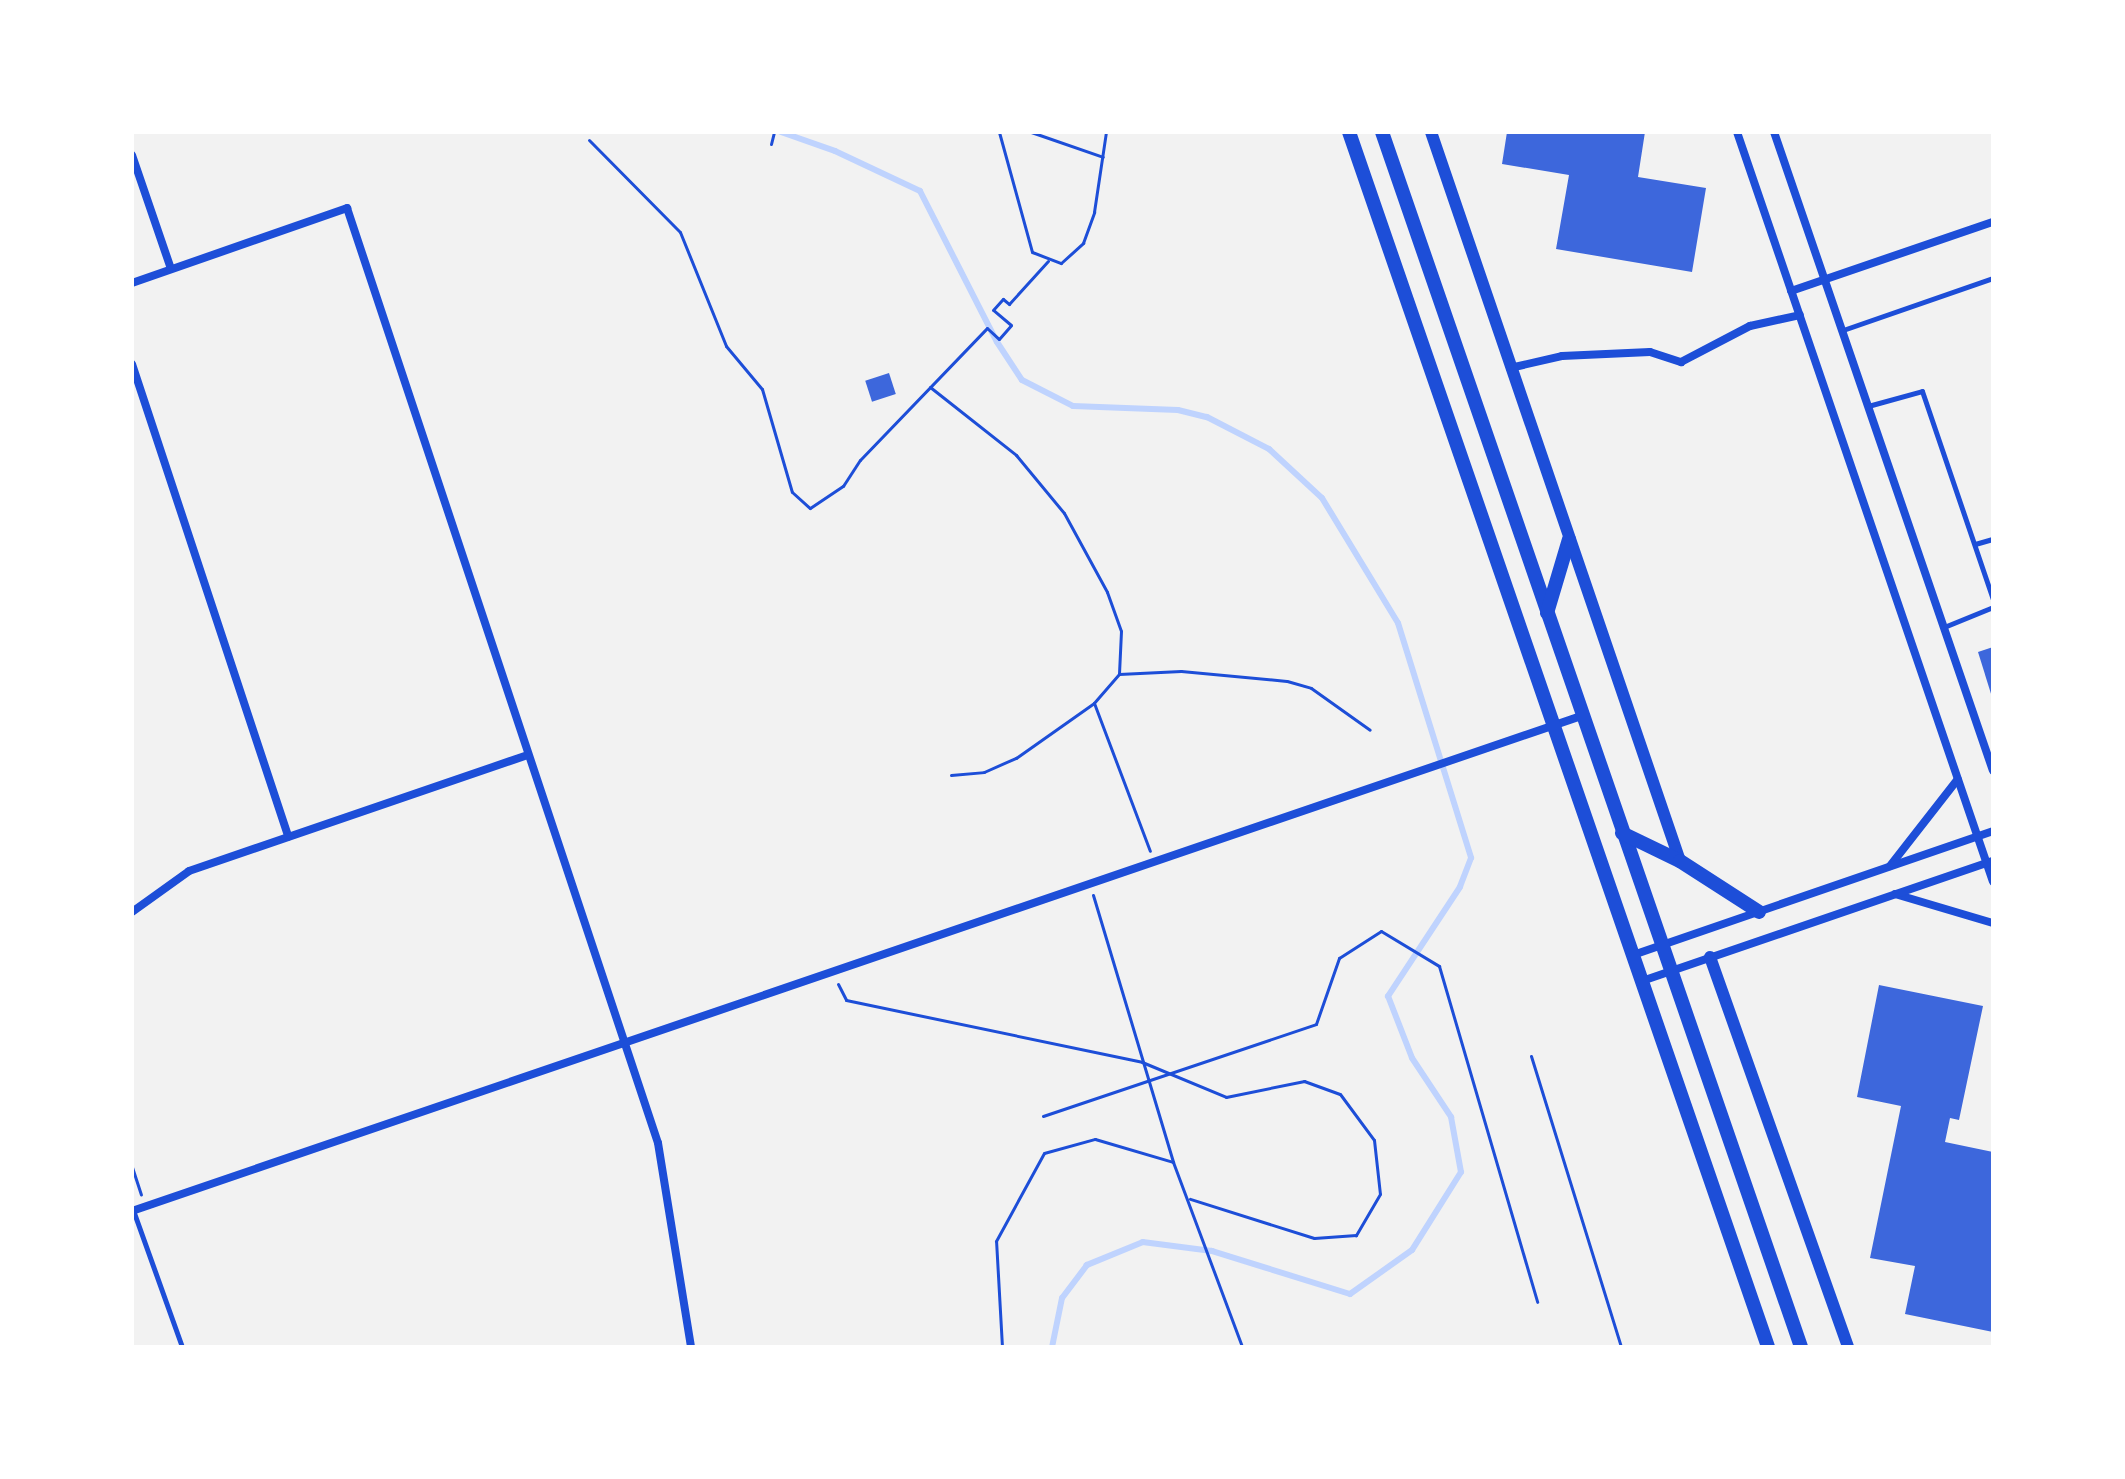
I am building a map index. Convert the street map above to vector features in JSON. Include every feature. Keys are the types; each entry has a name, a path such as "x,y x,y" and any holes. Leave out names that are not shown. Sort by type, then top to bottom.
{"main road":[{"path":"1349,132 1768,1347"},
{"path":"1382,132 1801,1347"},
{"path":"1547,613 1569,539"},
{"path":"1622,833 1680,861 1759,912"}],"street":[{"path":"1431,132 1680,861"},
{"path":"1737,132 1977,836 1990,862 1993,882"},
{"path":"1774,132 1993,771"},
{"path":"132,155 171,269"},
{"path":"132,283 347,208 658,1143 691,1347"},
{"path":"1791,291 1993,222"},
{"path":"1510,368 1562,356 1650,352 1681,362 1750,326 1800,315"},
{"path":"132,364 288,837"},
{"path":"133,1211 1581,716"},
{"path":"132,912 189,871 528,755"},
{"path":"1889,867 1958,779"},
{"path":"1633,955 1993,831"},
{"path":"1642,981 1990,862"},
{"path":"1895,894 1993,923"},
{"path":"1710,957 1848,1347"}],"lane":[{"path":"1842,331 1993,278"},
{"path":"1868,406 1922,391 1993,599"},
{"path":"1975,544 1993,539"},
{"path":"1944,627 1993,607"},
{"path":"133,1211 182,1347"}],"path":[{"path":"771,144 774,132"},
{"path":"999,132 1032,252 1048,261 1061,263 1083,243 1106,132"},
{"path":"1031,132 1103,157"},
{"path":"589,140 680,232 726,346 762,389 792,492 810,508 843,486 860,460 987,328 999,339 1011,325 993,310 1003,299 1009,304 1048,261"},
{"path":"930,387 1016,455 1064,513 1107,592 1121,631 1119,674 1094,703 1016,758 984,772 951,775"},
{"path":"1119,674 1181,671 1287,681 1311,688 1370,730"},
{"path":"1094,703 1154,861"},
{"path":"1089,883 1173,1162 1190,1199 1242,1347"},
{"path":"1043,1116 1316,1024 1339,958 1381,931 1439,966 1537,1302"},
{"path":"831,971 846,1000 1142,1062 1226,1097 1304,1081 1340,1094 1374,1140 1380,1194 1356,1235 1314,1238 1190,1199"},
{"path":"1531,1056 1621,1347"},
{"path":"1002,1347 996,1241 1044,1153 1095,1139 1173,1162"},
{"path":"132,1167 145,1206"}],"building":[{"path":"1507,132 1645,132 1638,177 1706,188 1692,272 1556,249 1569,175 1502,164"},
{"path":"889,373 896,394 872,402 865,381"},
{"path":"1993,647 1993,697 1992,697 1978,652"},
{"path":"1879,985 1983,1006 1959,1120 1950,1118 1945,1142 1993,1152 1993,1332 1905,1314 1915,1266 1870,1258 1901,1106 1857,1097"}],"waterway":[{"path":"781,132 835,151 920,191 997,342 1022,380 1073,406 1178,410 1207,417 1269,449 1322,498 1398,623 1471,858 1460,887 1388,996 1412,1058 1451,1117 1461,1172 1412,1250 1350,1294 1212,1251 1143,1242 1087,1265 1062,1298 1052,1347"}]}
